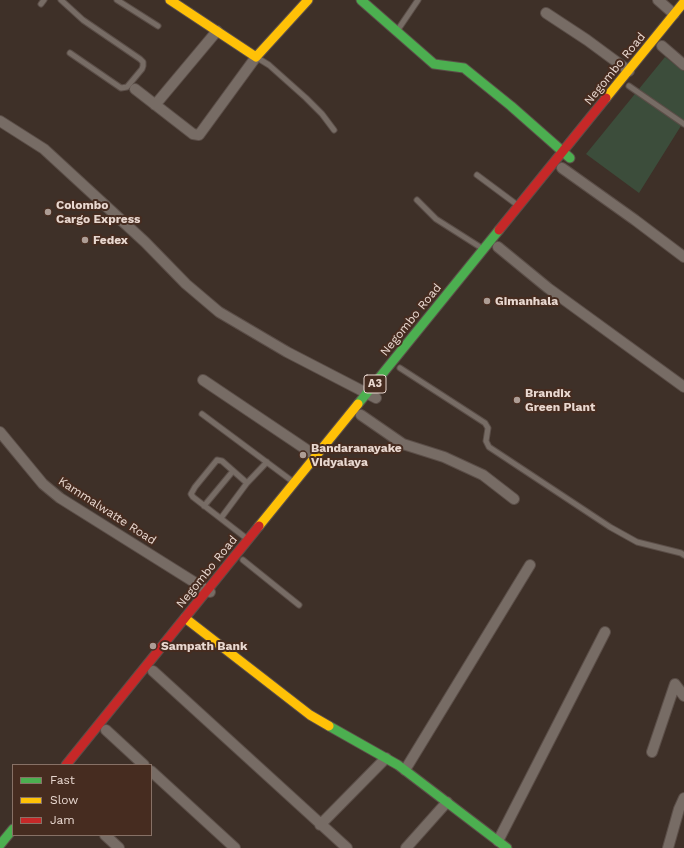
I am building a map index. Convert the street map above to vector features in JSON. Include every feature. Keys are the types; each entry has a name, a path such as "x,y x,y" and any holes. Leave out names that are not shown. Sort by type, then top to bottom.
{"main road":[{"path":"170,0 256,57 308,0"},
{"path":"361,0 434,64 464,68 570,154"},
{"name":"Negombo Road","path":"559,172 628,71 684,2"},
{"name":"Negombo Road","path":"77,764 111,724 189,625 248,540 294,483 316,456 368,404 494,247 519,206 570,154"},
{"name":"Negombo Road","path":"211,595 243,560 342,439"},
{"path":"189,625 310,715 405,770 507,848"},
{"name":"Negombo Road","path":"67,764 189,625"},
{"path":"0,845 12,830"},
{"path":"9,848 18,836"}],"street":[{"path":"658,0 674,14"},
{"path":"546,13 587,40 628,71"},
{"path":"155,105 217,31"},
{"path":"662,46 684,65"},
{"path":"135,89 193,134 199,135 256,57"},
{"path":"0,120 44,149 144,242 186,284 219,312 287,352 368,404 402,444 444,457 483,475 514,499"},
{"path":"559,172 635,220 684,257"},
{"path":"494,247 684,387"},
{"path":"203,380 316,456"},
{"name":"Kammalwatte Road","path":"0,432 43,484 60,498 211,595"},
{"path":"405,770 530,565"},
{"path":"498,841 605,632"},
{"path":"153,671 320,825 347,848"},
{"path":"652,752 675,684 684,696"},
{"path":"111,724 143,764"},
{"path":"320,825 386,758"},
{"path":"152,772 235,848"},
{"path":"668,848 679,808 684,798"},
{"path":"406,848 447,802"},
{"path":"106,836 119,848"}],"lane":[{"path":"61,0 83,20 140,59 143,62 143,66 127,87 121,88 70,53"},
{"path":"117,0 158,26"},
{"path":"397,31 418,0"},
{"path":"256,57 269,65 306,98 322,114 334,130"},
{"path":"629,86 684,124"},
{"path":"477,175 519,206"},
{"path":"417,200 436,219 494,247"},
{"path":"400,368 485,423 488,428 486,441 490,447 610,527 637,542 684,555"},
{"path":"202,414 294,483"},
{"path":"247,483 222,461 217,460 192,492 193,497 248,540"},
{"path":"221,518 247,483 267,462"},
{"path":"204,506 233,471"},
{"path":"243,560 299,605"}],"green space":[{"path":"665,57 684,71 684,121 639,193 586,154"}],"traffic: fast":[{"path":"361,0 434,64 464,68 511,106 570,158"},
{"path":"358,404 499,230"},
{"path":"329,726 398,765 507,848"},
{"path":"0,845 12,830"}],"traffic: slow":[{"path":"170,0 256,57 308,0"},
{"path":"606,98 684,2"},
{"path":"259,526 358,404"},
{"path":"185,618 310,715 329,726"}],"traffic: jam":[{"path":"499,230 606,98"},
{"path":"67,764 259,526"}],"place":[{"name":"Colombo Cargo Express","path":"48,212"},
{"name":"Fedex","path":"85,240"},
{"name":"Gimanhala","path":"487,301"},
{"name":"Brandix Green Plant","path":"517,400"},
{"name":"Bandaranayake Vidyalaya","path":"303,455"},
{"name":"Sampath Bank","path":"153,646"}]}
